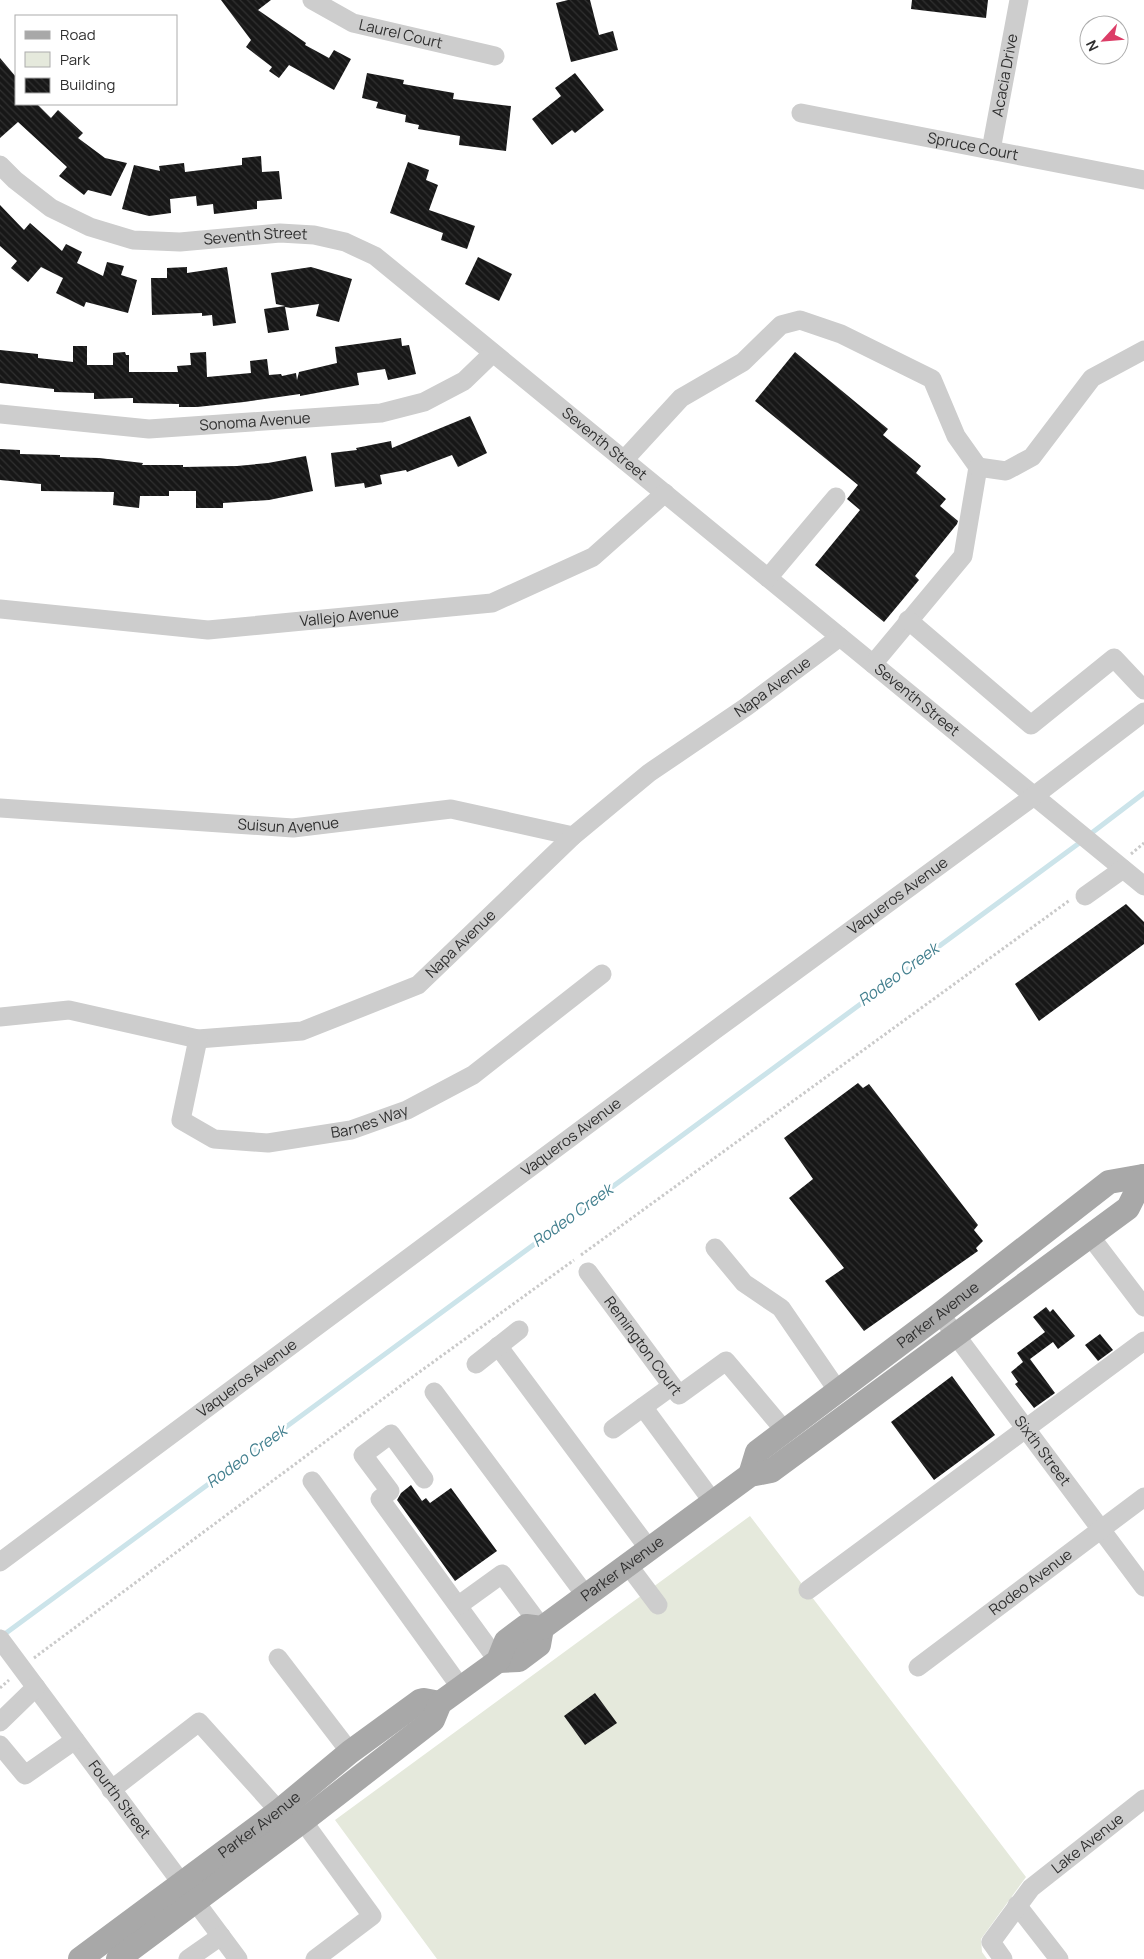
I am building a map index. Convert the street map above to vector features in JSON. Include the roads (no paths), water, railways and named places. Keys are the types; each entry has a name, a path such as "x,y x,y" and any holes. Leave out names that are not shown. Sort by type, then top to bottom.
{"main road":[{"name":"Parker Avenue","path":"80,1959 303,1821 433,1720 440,1703 498,1661 519,1660 539,1645 542,1628 750,1474 772,1471 1128,1208 1143,1176"},
{"name":"Parker Avenue","path":"750,1474 757,1452 940,1314 1109,1182 1143,1176"},
{"name":"Parker Avenue","path":"118,1959 278,1811 350,1752 420,1701 440,1703"}],"street":[{"name":"Laurel Court","path":"312,0 353,23 495,56"},
{"name":"Acacia Drive","path":"991,150 1019,0"},
{"name":"Spruce Court","path":"801,113 1144,180"},
{"name":"Seventh Street","path":"0,164 15,180 51,208 90,227 133,240 180,242 280,233 314,235 345,242 375,256 1144,886"},
{"path":"624,460 682,398 743,362 781,325 800,320 841,334 932,379 956,436 978,467 1006,472 1032,457 1092,378 1144,350"},
{"name":"Sonoma Avenue","path":"0,414 149,429 381,413 424,402 464,381 493,353"},
{"path":"873,664 962,556 978,467"},
{"name":"Vallejo Avenue","path":"0,609 208,630 492,603 594,558 665,493"},
{"path":"768,578 836,497"},
{"path":"908,620 1031,725 1114,658 1144,690"},
{"name":"Napa Avenue","path":"0,1017 69,1010 198,1039 302,1031 418,985 573,836 650,773 746,707 840,637"},
{"name":"Vaqueros Avenue","path":"0,1562 691,1048 1034,796 1144,712"},
{"name":"Suisun Avenue","path":"0,808 293,828 450,809 573,836"},
{"path":"1081,896 1116,864"},
{"name":"Barnes Way","path":"198,1039 180,1120 214,1139 268,1143 351,1130 407,1110 473,1076 602,974"},
{"path":"1090,1236 1144,1307"},
{"path":"715,1248 744,1283 781,1308 838,1391"},
{"name":"Remington Court","path":"588,1272 679,1395 726,1361 785,1431"},
{"name":"Sixth Street","path":"940,1314 1144,1587"},
{"path":"476,1364 518,1330"},
{"path":"808,1590 1144,1341"},
{"path":"498,1346 649,1549"},
{"path":"613,1429 672,1386"},
{"path":"434,1392 586,1596"},
{"path":"643,1407 714,1502"},
{"path":"424,1478 391,1434 363,1455 390,1492 380,1500 459,1605 498,1661"},
{"path":"312,1480 461,1688"},
{"name":"Rodeo Avenue","path":"918,1667 1144,1497"},
{"path":"628,1565 658,1605"},
{"path":"459,1605 502,1574 542,1628"},
{"name":"Fourth Street","path":"0,1639 238,1959"},
{"path":"278,1658 350,1752"},
{"path":"0,1722 36,1687"},
{"path":"111,1790 199,1722 278,1811"},
{"path":"0,1745 25,1775 75,1740"},
{"name":"Lake Avenue","path":"1003,1959 991,1942 1017,1905 1032,1888 1144,1799"},
{"path":"303,1821 372,1916 315,1959"},
{"path":"1017,1905 1059,1959"},
{"path":"188,1959 221,1936"}],"waterway":[{"name":"Rodeo Creek","path":"1089,835 1144,793"},
{"name":"Rodeo Creek","path":"2,1636 1082,841"}]}
